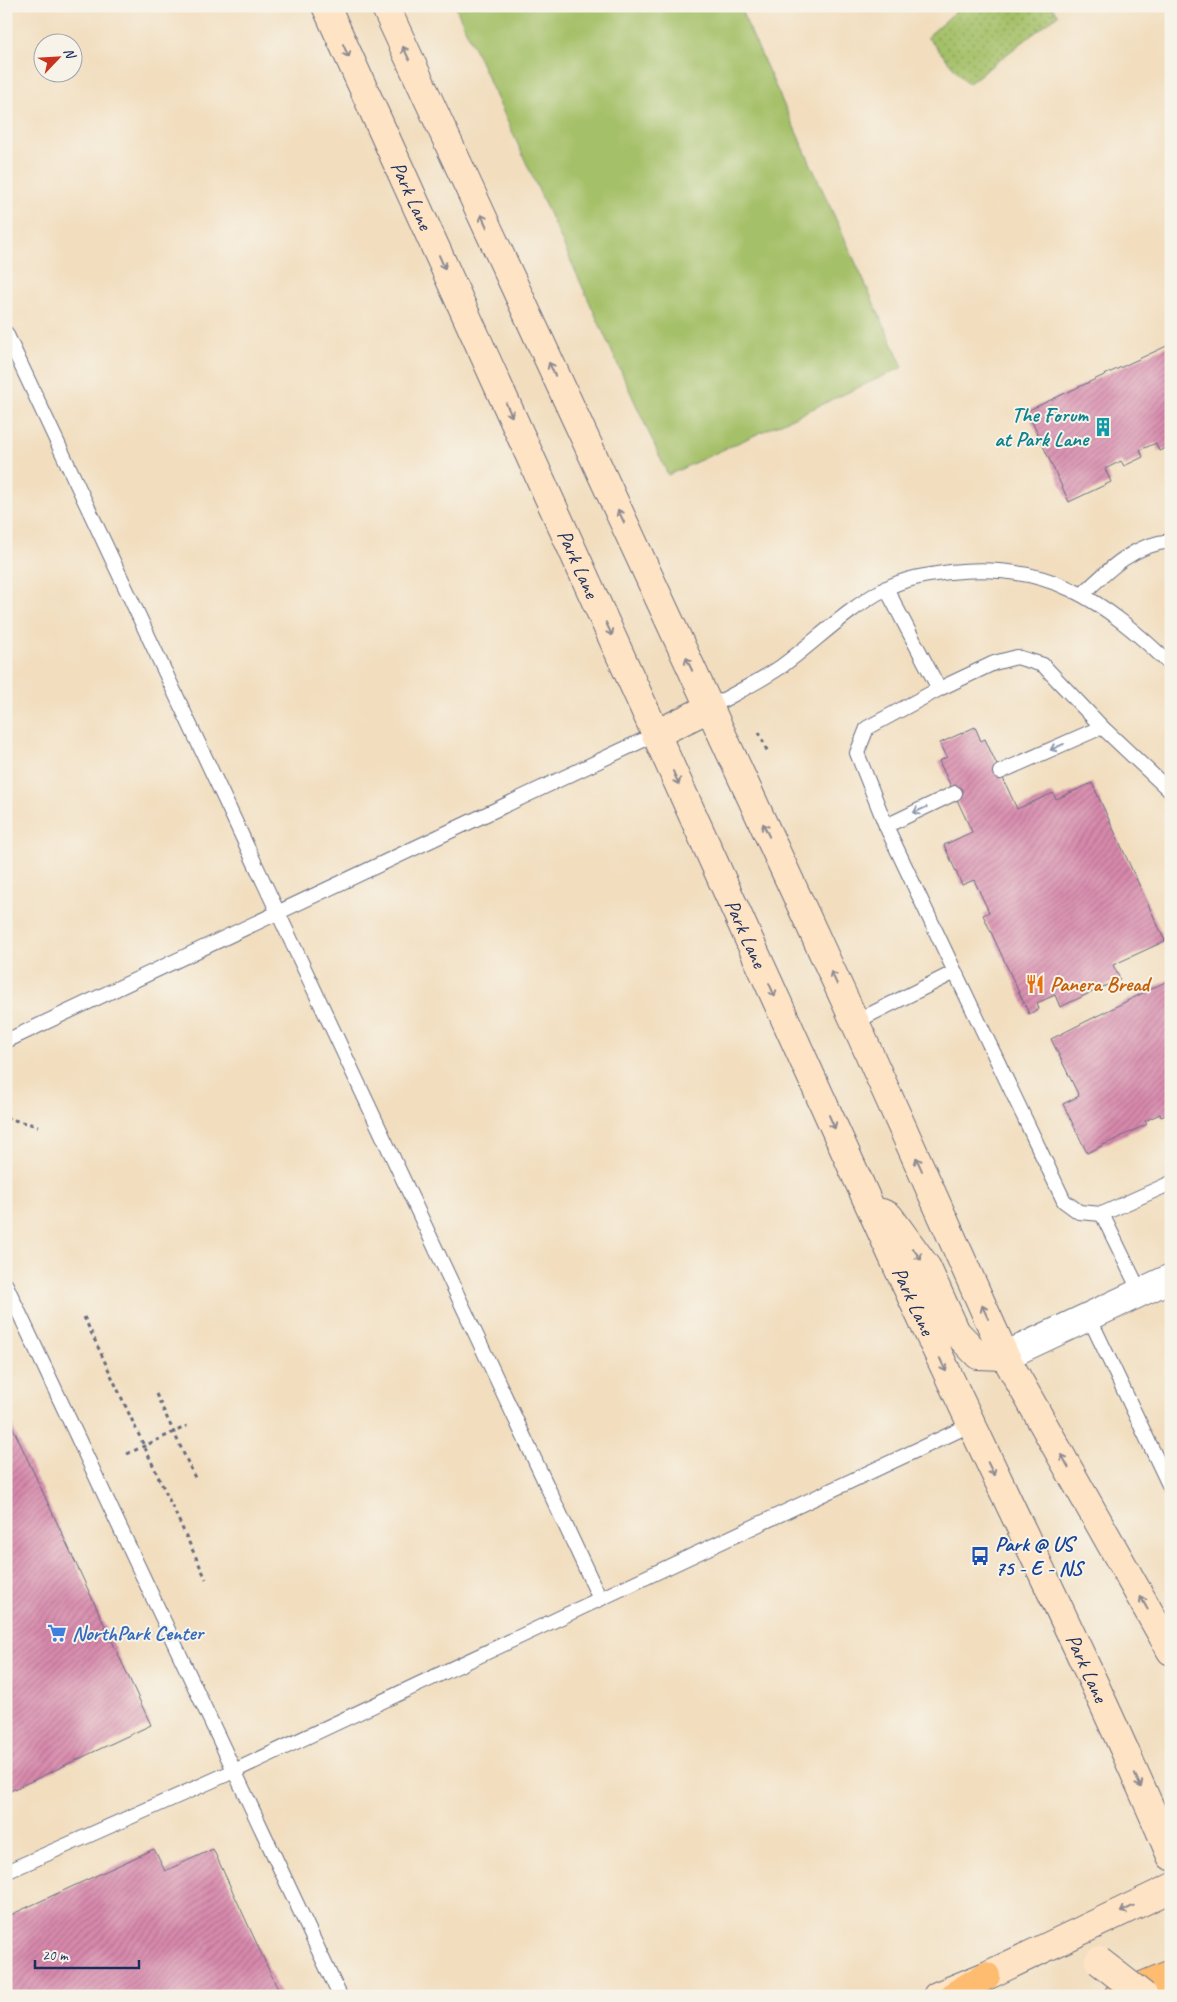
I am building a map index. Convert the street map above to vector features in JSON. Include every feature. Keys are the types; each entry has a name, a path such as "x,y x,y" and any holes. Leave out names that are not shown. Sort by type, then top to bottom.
{"highway":[{"path":"1118,1996 1171,1974"},
{"path":"954,1996 986,1976"}],"main road":[{"name":"Park Lane","path":"326,6 871,1209 970,1425 1045,1579 1171,1856"},
{"path":"385,6 855,1022 1005,1356 1171,1651"},
{"path":"656,734 709,708"},
{"path":"871,1209 889,1216 927,1268 956,1332 978,1354 1005,1356"},
{"path":"937,1996 986,1976 1171,1888"},
{"path":"1059,1942 1098,1961 1144,1996"}],"street":[{"path":"1005,1356 1171,1278"}],"lane":[{"path":"6,333 600,1599"},
{"path":"1083,594 1116,562 1154,542 1171,541"},
{"path":"709,708 780,667 863,603 886,588 922,575 967,570 1013,572 1052,580 1083,594 1130,626 1171,665"},
{"path":"886,588 939,689"},
{"path":"1171,792 1102,727 1043,666 1017,657 994,663 939,689 867,728 857,753 886,826 1064,1201 1079,1212 1102,1214 1171,1183"},
{"path":"1000,772 1102,727"},
{"path":"6,1041 656,734"},
{"path":"886,826 955,794"},
{"path":"855,1022 954,972"},
{"path":"1102,1214 1140,1292"},
{"path":"6,1285 340,1996"},
{"path":"1089,1317 1171,1489"},
{"path":"6,1872 234,1771 970,1425"}],"path":[{"path":"6,1118 38,1126"},
{"path":"84,1317 206,1579"},
{"path":"156,1394 196,1480"},
{"path":"126,1454 187,1426"}],"green space":[{"path":"455,6 739,6 903,367 668,475"},
{"path":"962,6 1051,6 1058,15 968,84 927,37"}],"building":[{"name":"The Forum at Park Lane","path":"1171,344 1171,446 1159,451 1156,443 1140,450 1143,457 1124,466 1121,461 1105,469 1111,482 1069,502 1027,411"},
{"path":"975,727 981,741 985,739 1017,809 1053,793 1056,799 1092,783 1165,941 1113,965 1120,979 1060,1007 1055,995 1037,1003 1039,1009 1029,1014 983,915 989,912 974,880 962,885 944,845 972,832 939,761 947,757 940,743"},
{"path":"1171,979 1171,1113 1161,1117 1160,1114 1145,1121 1147,1124 1087,1153 1063,1104 1079,1096 1051,1039"},
{"name":"NorthPark Center","path":"6,1413 151,1725 6,1793"},
{"path":"154,1849 165,1871 213,1849 281,1996 6,1996 6,1917"}],"place":[{"name":"The Forum at Park Lane","path":"1103,427"},
{"name":"Panera Bread","path":"1035,984"},
{"name":"Park @ US 75 - E - NS","path":"980,1556"},
{"name":"NorthPark Center","path":"57,1633"}]}
